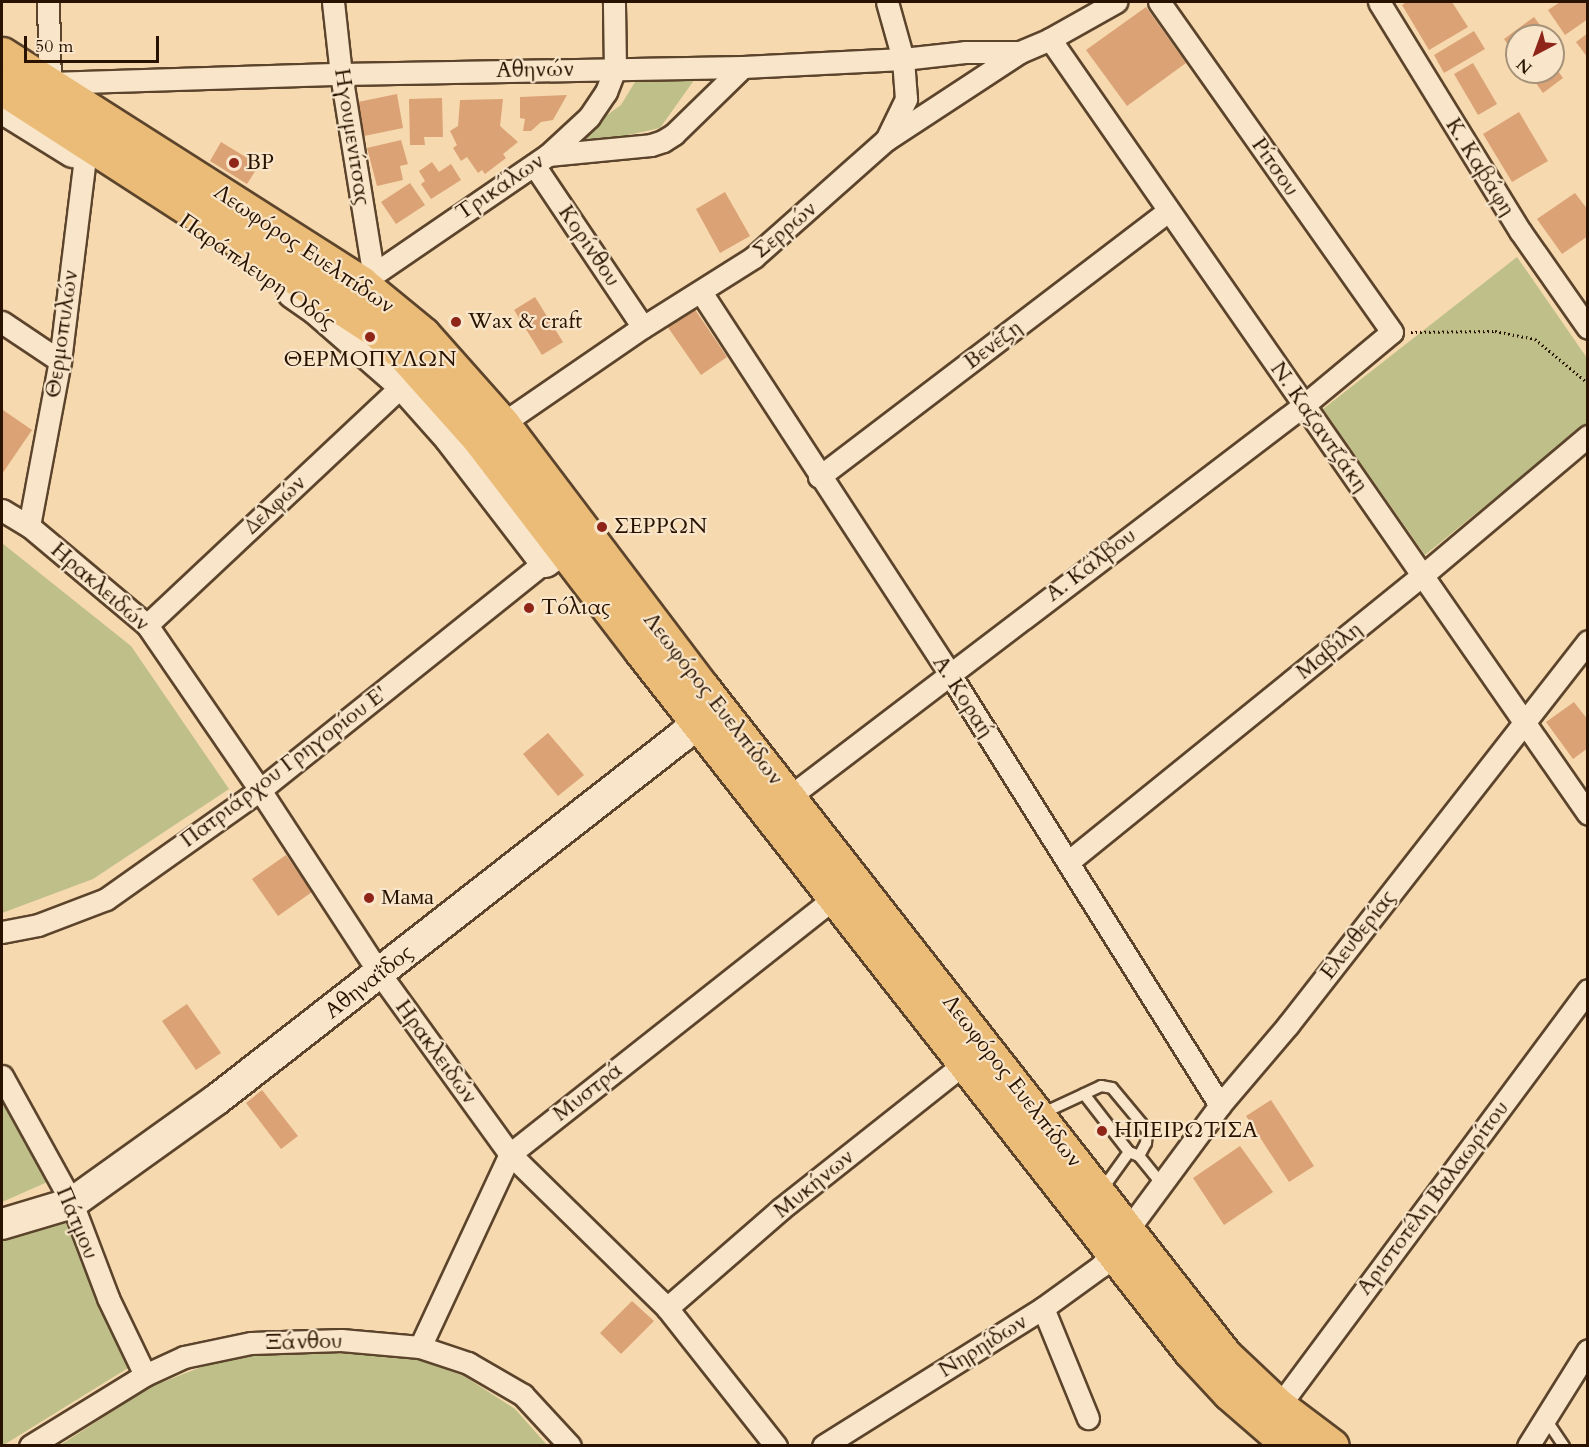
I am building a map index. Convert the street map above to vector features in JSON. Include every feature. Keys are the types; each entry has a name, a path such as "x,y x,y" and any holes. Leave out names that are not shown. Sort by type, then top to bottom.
{"main road":[{"name":"Λεωφόρος Ευελπίδων","path":"2,54 367,278 423,334 491,432 706,713 834,898 964,1065 1119,1240 1226,1355 1279,1406 1332,1446"},
{"name":"Λεωφόρος Ευελπίδων","path":"2,88 86,151 377,331 491,432 554,555 789,797 1100,1193 1119,1240 1190,1351 1229,1394 1290,1446"}],"street":[{"path":"48,2 50,83"},
{"name":"Ηγουμενίτσας","path":"333,2 367,278"},
{"path":"614,2 615,69"},
{"path":"886,140 906,99 903,59 887,2"},
{"name":"Σερρών","path":"491,432 643,327 701,292 763,250 886,140 1020,52 1050,39 1116,2"},
{"name":"Ρίτσου","path":"1159,2 1392,332"},
{"name":"Κ. Καβάφη","path":"1379,2 1520,231 1587,328"},
{"name":"Ν. Καζαντζάκη","path":"1050,39 1167,212 1423,575 1587,814"},
{"name":"Αθηνών","path":"50,83 341,74 743,67 903,59 965,52 1020,52"},
{"path":"541,160 651,145 663,141 674,134 743,67"},
{"name":"Τρικάλων","path":"367,278 541,160 589,117 606,92 615,69"},
{"name":"Παράπλευρη Οδός","path":"2,108 86,151 316,309 403,385 554,555"},
{"name":"Θερμοπυλών","path":"29,526 60,361 86,151"},
{"name":"Κορίνθου","path":"541,160 643,327"},
{"name":"Βενέζη","path":"819,477 1167,212"},
{"name":"Α. Κοραή","path":"701,292 819,477 949,673 1220,1105"},
{"path":"2,322 60,361"},
{"name":"A. Κάλβου","path":"789,797 1304,405 1392,332"},
{"name":"Δελφών","path":"147,625 403,385"},
{"name":"Μαβίλη","path":"1068,862 1423,575 1587,436"},
{"name":"Ηρακλειδών","path":"2,510 29,526 147,625 260,790 380,974 510,1154 667,1308 776,1446"},
{"name":"Πατριάρχου Γρηγορίου Ε'","path":"2,932 38,925 106,898 260,790 554,555"},
{"name":"Ελευθερίας","path":"1119,1240 1220,1105 1288,1025 1587,641"},
{"name":"Αθηναΐδος","path":"2,1224 72,1203 216,1100 681,737 706,713"},
{"name":"Μυστρά","path":"420,1347 510,1154 834,898"},
{"name":"Αριστοτέλη Βαλαωρίτου","path":"1279,1406 1587,990"},
{"name":"Μυκήνων","path":"667,1308 782,1208 964,1065"},
{"name":"Πάτμου","path":"2,1076 72,1203 108,1298 145,1375"},
{"name":"Νηρηίδων","path":"823,1446 1043,1308 1092,1274 1119,1240"},
{"path":"1043,1308 1088,1418"},
{"name":"Ξάνθου","path":"30,1446 145,1375 184,1358 251,1343 341,1340 420,1347 468,1363 523,1395 570,1446"},
{"path":"1528,1446 1587,1350"}],"lane":[{"path":"1039,1115 1106,1086 1118,1092 1147,1130 1146,1143 1100,1193"},
{"path":"1084,1094 1161,1183"},
{"path":"1545,1418 1564,1446"}],"path":[{"path":"1392,332 1495,331 1535,339 1587,382"}],"green space":[{"path":"697,76 660,128 559,150 621,105 638,77"},
{"path":"1517,257 1587,358 1587,423 1425,555 1323,409"},
{"path":"2,543 131,646 229,789 93,879 2,913"},
{"path":"2,1086 52,1180 2,1202"},
{"path":"61,1213 128,1368 2,1446 2,1232"},
{"path":"344,1348 415,1358 464,1376 515,1409 547,1445 59,1446 150,1387 209,1364 256,1350 302,1352"}],"building":[{"path":"1407,2 1452,2 1468,27 1429,50 1402,5"},
{"path":"1560,2 1588,2 1588,19 1565,35 1565,24 1558,24 1548,10"},
{"path":"1146,7 1186,63 1127,106 1086,50"},
{"path":"1534,17 1539,24 1524,24"},
{"path":"1474,31 1485,49 1444,73 1434,55"},
{"path":"1588,33 1588,58 1576,42"},
{"path":"1473,63 1497,104 1478,115 1454,74"},
{"path":"1537,84 1555,84 1543,93"},
{"path":"397,94 403,128 359,137 353,103"},
{"path":"567,95 553,120 541,122 531,131 523,131 525,119 520,118 520,97"},
{"path":"442,98 443,137 424,137 425,145 410,145 409,99"},
{"path":"503,99 500,126 518,142 503,154 506,158 485,174 482,170 478,173 467,157 461,161 453,148 457,145 450,131 458,126 460,100"},
{"path":"1519,112 1548,161 1512,182 1483,134"},
{"path":"401,140 408,164 400,166 403,180 377,186 367,148"},
{"name":"BP","path":"221,142 259,165 247,184 210,161"},
{"path":"432,162 439,172 451,164 461,180 431,199 421,184 425,181 419,171"},
{"path":"410,183 425,205 396,224 381,202"},
{"path":"725,192 750,236 720,253 696,209"},
{"path":"1575,193 1588,210 1588,236 1562,254 1537,219"},
{"path":"535,297 563,342 542,355 514,310"},
{"path":"694,308 727,357 701,375 667,326"},
{"path":"2,411 32,430 2,474"},
{"path":"1574,702 1588,720 1588,748 1573,759 1546,722"},
{"path":"548,733 584,775 558,796 523,754"},
{"path":"286,855 312,892 278,916 252,879"},
{"path":"187,1004 221,1053 196,1070 162,1021"},
{"path":"262,1090 298,1136 281,1149 246,1103"},
{"path":"1271,1100 1314,1166 1289,1182 1246,1116"},
{"path":"1240,1146 1273,1192 1224,1225 1193,1178"},
{"path":"632,1301 654,1321 621,1354 600,1333"}],"place":[{"name":"BP","path":"234,163"},
{"name":"Wax & craft","path":"456,322"},
{"name":"ΘΕΡΜΟΠΥΛΩΝ","path":"370,337"},
{"name":"ΣΕΡΡΩΝ","path":"602,527"},
{"name":"Τόλιας","path":"529,608"},
{"name":"Мама","path":"369,898"},
{"name":"ΗΠΕΙΡΩΤΙΣΑ","path":"1102,1131"}]}
